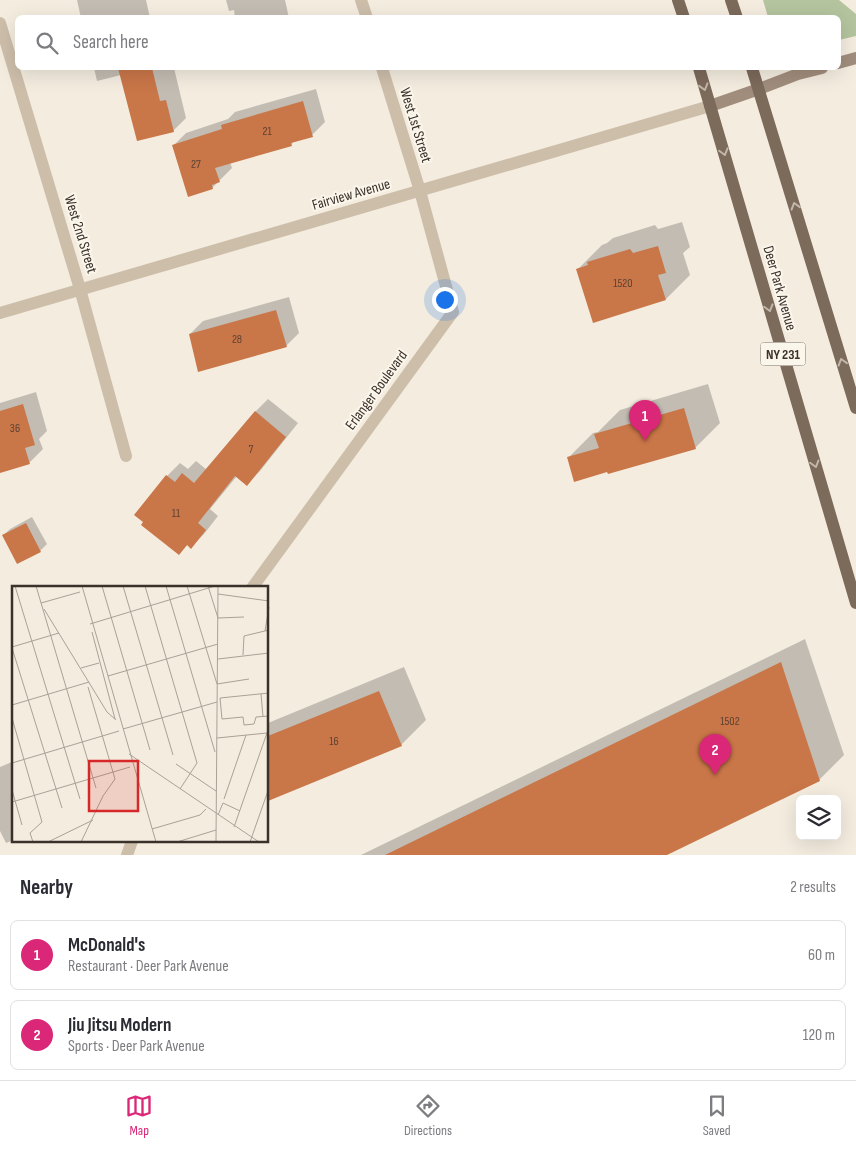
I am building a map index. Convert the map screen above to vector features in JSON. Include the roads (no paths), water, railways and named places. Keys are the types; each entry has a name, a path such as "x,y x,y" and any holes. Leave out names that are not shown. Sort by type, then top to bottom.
{"main road":[{"path":"678,0 683,15"},
{"path":"732,0 736,15"},
{"path":"841,62 856,58"},
{"name":"Deer Park Avenue","path":"700,70 856,603"},
{"path":"753,70 856,408"},
{"path":"710,106 814,70"}],"street":[{"path":"362,0 366,15"},
{"name":"West 2nd Street","path":"0,23 80,289 126,456"},
{"name":"West 1st Street","path":"383,70 420,191"},
{"name":"Fairview Avenue","path":"0,313 710,106"},
{"name":"Erlanger Boulevard","path":"253,586 453,312 420,191"},
{"path":"127,855 132,842"}],"place":[{"name":"McDonald's","path":"645,441"},
{"name":"Jiu Jitsu Modern","path":"715,775"}]}
